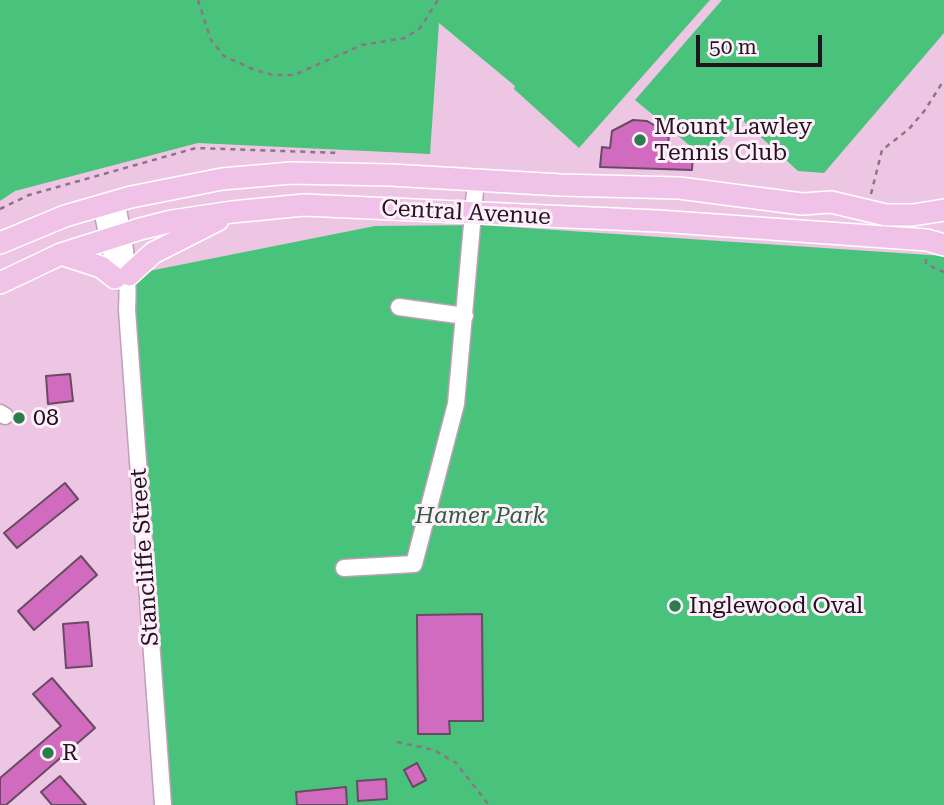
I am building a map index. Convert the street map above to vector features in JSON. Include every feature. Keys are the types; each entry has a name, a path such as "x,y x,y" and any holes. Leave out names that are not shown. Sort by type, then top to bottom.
{"main road":[{"name":"Central Avenue","path":"0,243 65,216 108,203 222,179 291,173 678,188 802,204 831,202 886,215 944,210"},
{"path":"561,185 570,203 586,219"},
{"name":"Central Avenue","path":"0,283 61,254 116,235 172,221 304,205 658,221 927,240 944,245"},
{"path":"61,254 122,276 153,253 232,212"}],"street":[{"path":"344,569 414,564 456,404 476,180"},
{"name":"Stancliffe Street","path":"108,203 116,235 127,310 163,805"},
{"path":"399,307 465,316"}],"path":[{"path":"198,0 211,40 223,56 273,75 294,75 362,46 405,38 420,28 438,0"},
{"path":"870,197 882,150 909,129 944,80"},
{"path":"926,264 944,272"},
{"path":"397,741 433,750 456,763 489,805"}],"green space":[{"path":"0,0 710,0 579,148 514,89 515,86 439,23 430,154 198,143 15,191 0,201"},
{"path":"722,0 944,0 944,33 824,173 798,171 741,119 706,159 635,100"},
{"name":"Hamer Park","path":"481,225 944,256 944,805 163,805 129,275 375,226"}],"building":[{"name":"Mount Lawley Tennis Club","path":"633,120 647,121 669,134 668,146 676,146 679,153 693,153 692,170 600,167 602,147 610,148 612,131"},
{"path":"70,374 73,401 48,404 46,376"},
{"path":"65,483 78,499 17,548 4,533"},
{"path":"81,556 97,575 34,630 18,611"},
{"path":"482,614 483,721 449,721 450,734 418,734 417,615"},
{"path":"88,622 92,666 66,668 63,624"},
{"name":"R","path":"52,678 95,728 6,805 0,805 0,778 61,726 33,694"},
{"path":"417,763 426,780 413,787 404,770"},
{"name":"R","path":"60,776 86,805 52,805 41,792"},
{"path":"386,779 387,799 358,801 357,781"},
{"path":"346,787 347,805 297,805 296,792"}],"place":[{"name":"Mount Lawley Tennis Club","path":"640,140"},
{"name":"08","path":"19,418"},
{"name":"Inglewood Oval","path":"675,606"},
{"name":"R","path":"48,753"}]}
